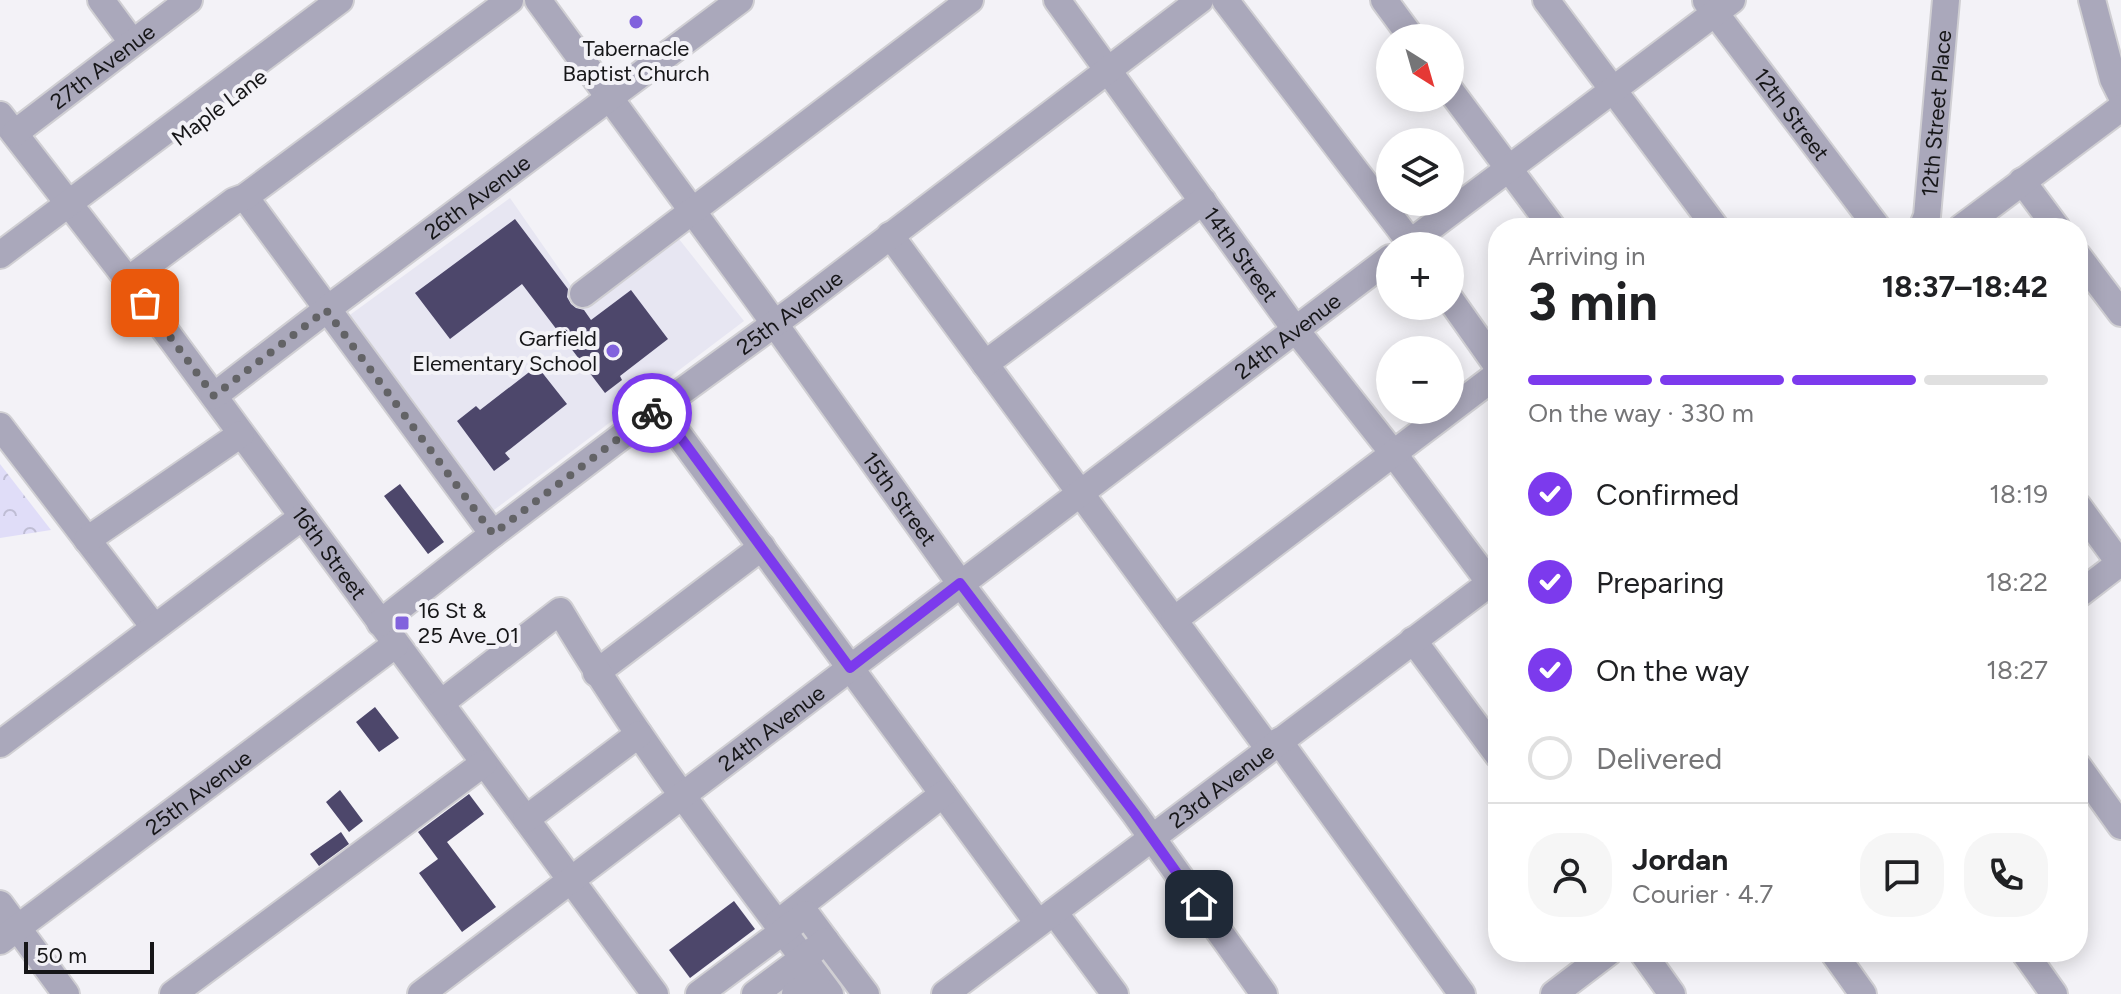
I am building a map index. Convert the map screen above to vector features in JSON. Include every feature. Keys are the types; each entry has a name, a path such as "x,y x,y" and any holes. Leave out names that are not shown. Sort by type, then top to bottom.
{"street":[{"path":"101,0 132,42"},
{"name":"27th Avenue","path":"5,122 132,42 189,0"},
{"name":"Maple Lane","path":"73,209 340,0"},
{"name":"Maple Lane","path":"73,209 361,0"},
{"path":"128,280 510,0"},
{"name":"15th Street","path":"538,0 960,583 1264,994"},
{"name":"26th Avenue","path":"214,396 740,0"},
{"path":"583,294 970,0"},
{"name":"14th Street","path":"1057,0 1295,329 1488,572"},
{"name":"25th Avenue","path":"380,623 493,534 1200,0"},
{"path":"1225,0 1393,232"},
{"path":"1384,0 1402,24"},
{"path":"1546,0 1709,218"},
{"name":"12th Street Place","path":"1926,218 1946,0"},
{"path":"2092,0 2113,79 2121,95"},
{"name":"24th Avenue","path":"1426,232 1614,91 1717,5"},
{"name":"12th Street","path":"1717,5 1871,218"},
{"path":"1974,218 2121,108"},
{"path":"1464,109 1545,218"},
{"name":"16th Street","path":"5,122 128,280 655,994"},
{"path":"2022,181 2050,218"},
{"path":"245,197 493,534"},
{"path":"985,364 1203,201"},
{"path":"0,255 73,209"},
{"path":"890,235 1174,620 1274,745 1462,994"},
{"name":"24th Avenue","path":"423,993 1376,269"},
{"path":"2088,269 2121,313"},
{"path":"1464,319 1488,353"},
{"path":"1174,620 1488,382"},
{"path":"659,408 943,794 1046,918 1115,994"},
{"path":"0,426 154,627"},
{"path":"87,540 241,434"},
{"path":"0,744 302,517"},
{"path":"2088,519 2121,564 2088,588"},
{"path":"596,673 762,547"},
{"name":"23rd Avenue","path":"955,991 1046,918 1488,584"},
{"path":"441,703 560,611 596,673 682,796 817,976"},
{"path":"1413,640 1488,741"},
{"name":"25th Avenue","path":"9,935 396,644"},
{"path":"526,819 639,734"},
{"path":"173,994 484,763"},
{"path":"2088,780 2121,826"},
{"path":"699,994 943,794"},
{"path":"0,904 9,935 66,994"},
{"path":"780,927 806,914 866,994"},
{"path":"795,994 817,976 826,941"},
{"path":"1554,994 1596,962"},
{"path":"1649,962 1672,994"},
{"path":"1840,962 1863,994"},
{"path":"2031,962 2054,994"},
{"path":"755,994 817,976"}],"shaded area":[{"name":"Garfield Elementary School","path":"510,198 583,303 675,234 744,321 490,513 343,320"}],"green space":[{"path":"0,464 51,530 0,538"}],"building":[{"name":"Garfield Elementary School","path":"515,219 568,289 567,297 571,304 584,310 591,320 631,290 668,339 620,376 622,380 605,393 522,284 450,339 415,293"},
{"path":"537,366 567,404 505,453 510,459 494,471 457,421 476,406 480,410"},
{"path":"400,484 444,542 428,554 384,496"},
{"path":"375,707 399,738 379,752 356,722"},
{"path":"340,790 363,821 349,832 326,802"},
{"path":"469,794 484,814 447,842 496,907 462,932 419,873 438,859 418,832"},
{"path":"341,832 349,844 319,866 310,854"},
{"path":"734,901 755,929 690,978 669,950"}],"way so far":[{"path":"145,303 214,396 326,310 493,534 652,413"}],"place":[{"name":"Tabernacle Baptist Church","path":"636,22"},
{"name":"Garfield Elementary School","path":"613,351"},
{"name":"16 St & 25 Ave_01","path":"402,623"}],"route":[{"path":"652,413 659,408 850,668 960,583 1135,814 1199,904"}]}
